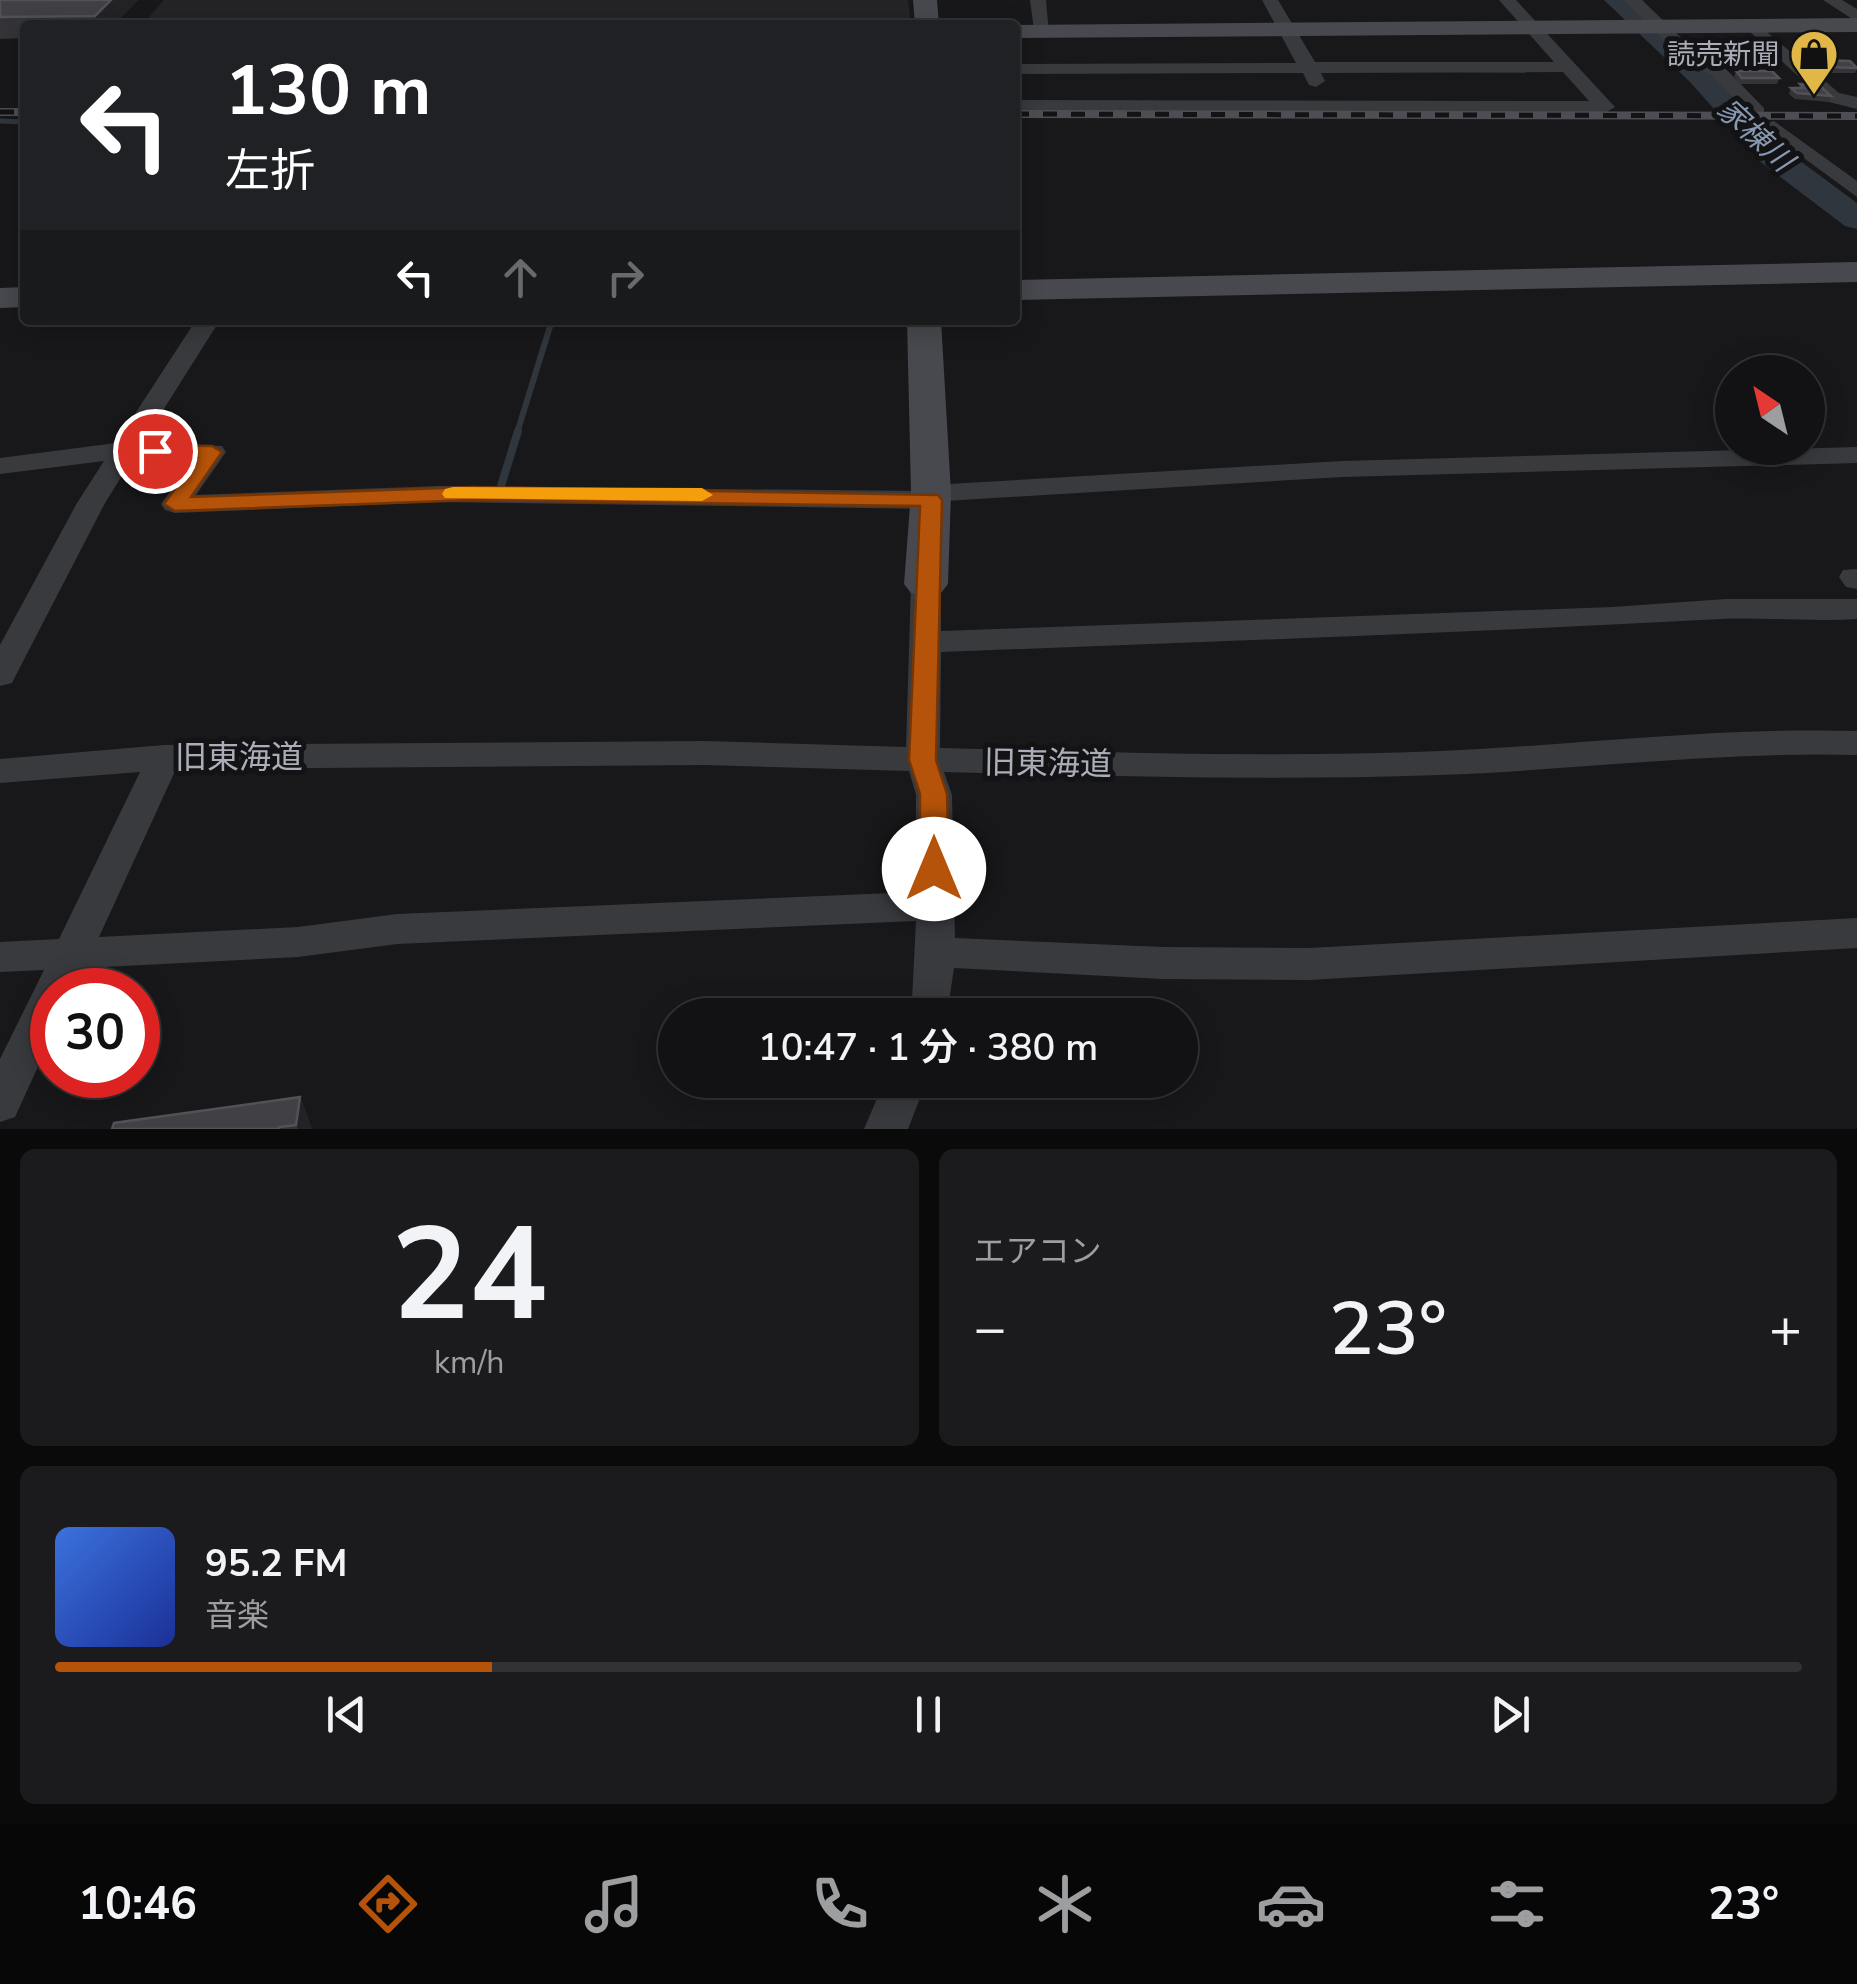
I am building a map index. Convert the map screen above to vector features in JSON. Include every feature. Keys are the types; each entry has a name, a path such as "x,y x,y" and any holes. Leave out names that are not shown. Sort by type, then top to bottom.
{"street":[{"path":"1038,0 1043,30"},
{"path":"1270,0 1329,106"},
{"path":"1020,106 1606,107 1507,0"},
{"path":"1632,0 1696,62 1717,70 1757,112"},
{"path":"1831,0 1857,17"},
{"path":"1020,31 1857,25"},
{"path":"1754,26 1832,97 1857,103"},
{"path":"1020,69 1570,68"},
{"path":"1774,128 1857,191"},
{"path":"1020,290 1857,272"},
{"path":"0,675 7,646 91,503 205,325"},
{"path":"924,325 931,496 922,760 934,794 936,952 932,998"},
{"path":"0,466 126,450 212,452 175,504 476,494 931,496 1342,469 1857,455"},
{"path":"924,642 1726,609 1857,609"},
{"name":"旧東海道","path":"0,771 164,757 704,753 1096,764 1438,763 1787,741 1857,742"},
{"path":"65,968 164,757"},
{"path":"134,968 397,929 935,906"},
{"path":"936,952 1309,964 1857,933"},
{"path":"0,957 30,969"},
{"path":"0,1104 30,1041"},
{"path":"886,1129 899,1098"}],"shaded area":[{"path":"164,0 908,0 910,20 146,20"}],"building":[{"path":"0,0 111,0 95,16 0,17"},
{"path":"1820,60 1850,61 1857,68 1828,67"},
{"path":"1736,71 1772,71 1779,78 1742,78"},
{"path":"1800,84 1819,85 1831,96 1797,93 1791,88 1804,88"},
{"path":"300,1097 296,1125 279,1129 112,1129 114,1123"}],"waterway":[{"name":"家棟川","path":"1617,0 1700,76 1773,156 1857,219"},
{"path":"0,121 20,122"},
{"path":"517,433 550,325"},
{"path":"501,486 518,431"}],"railway":[{"path":"0,112 20,112"},
{"path":"1020,114 1857,116"}],"slow traffic":[{"path":"453,494 702,495"}],"place":[{"name":"読売新聞","path":"1814,96"}],"route":[{"path":"155,451 212,452 175,504 439,494 931,500 922,760 934,794 934,869"}]}
